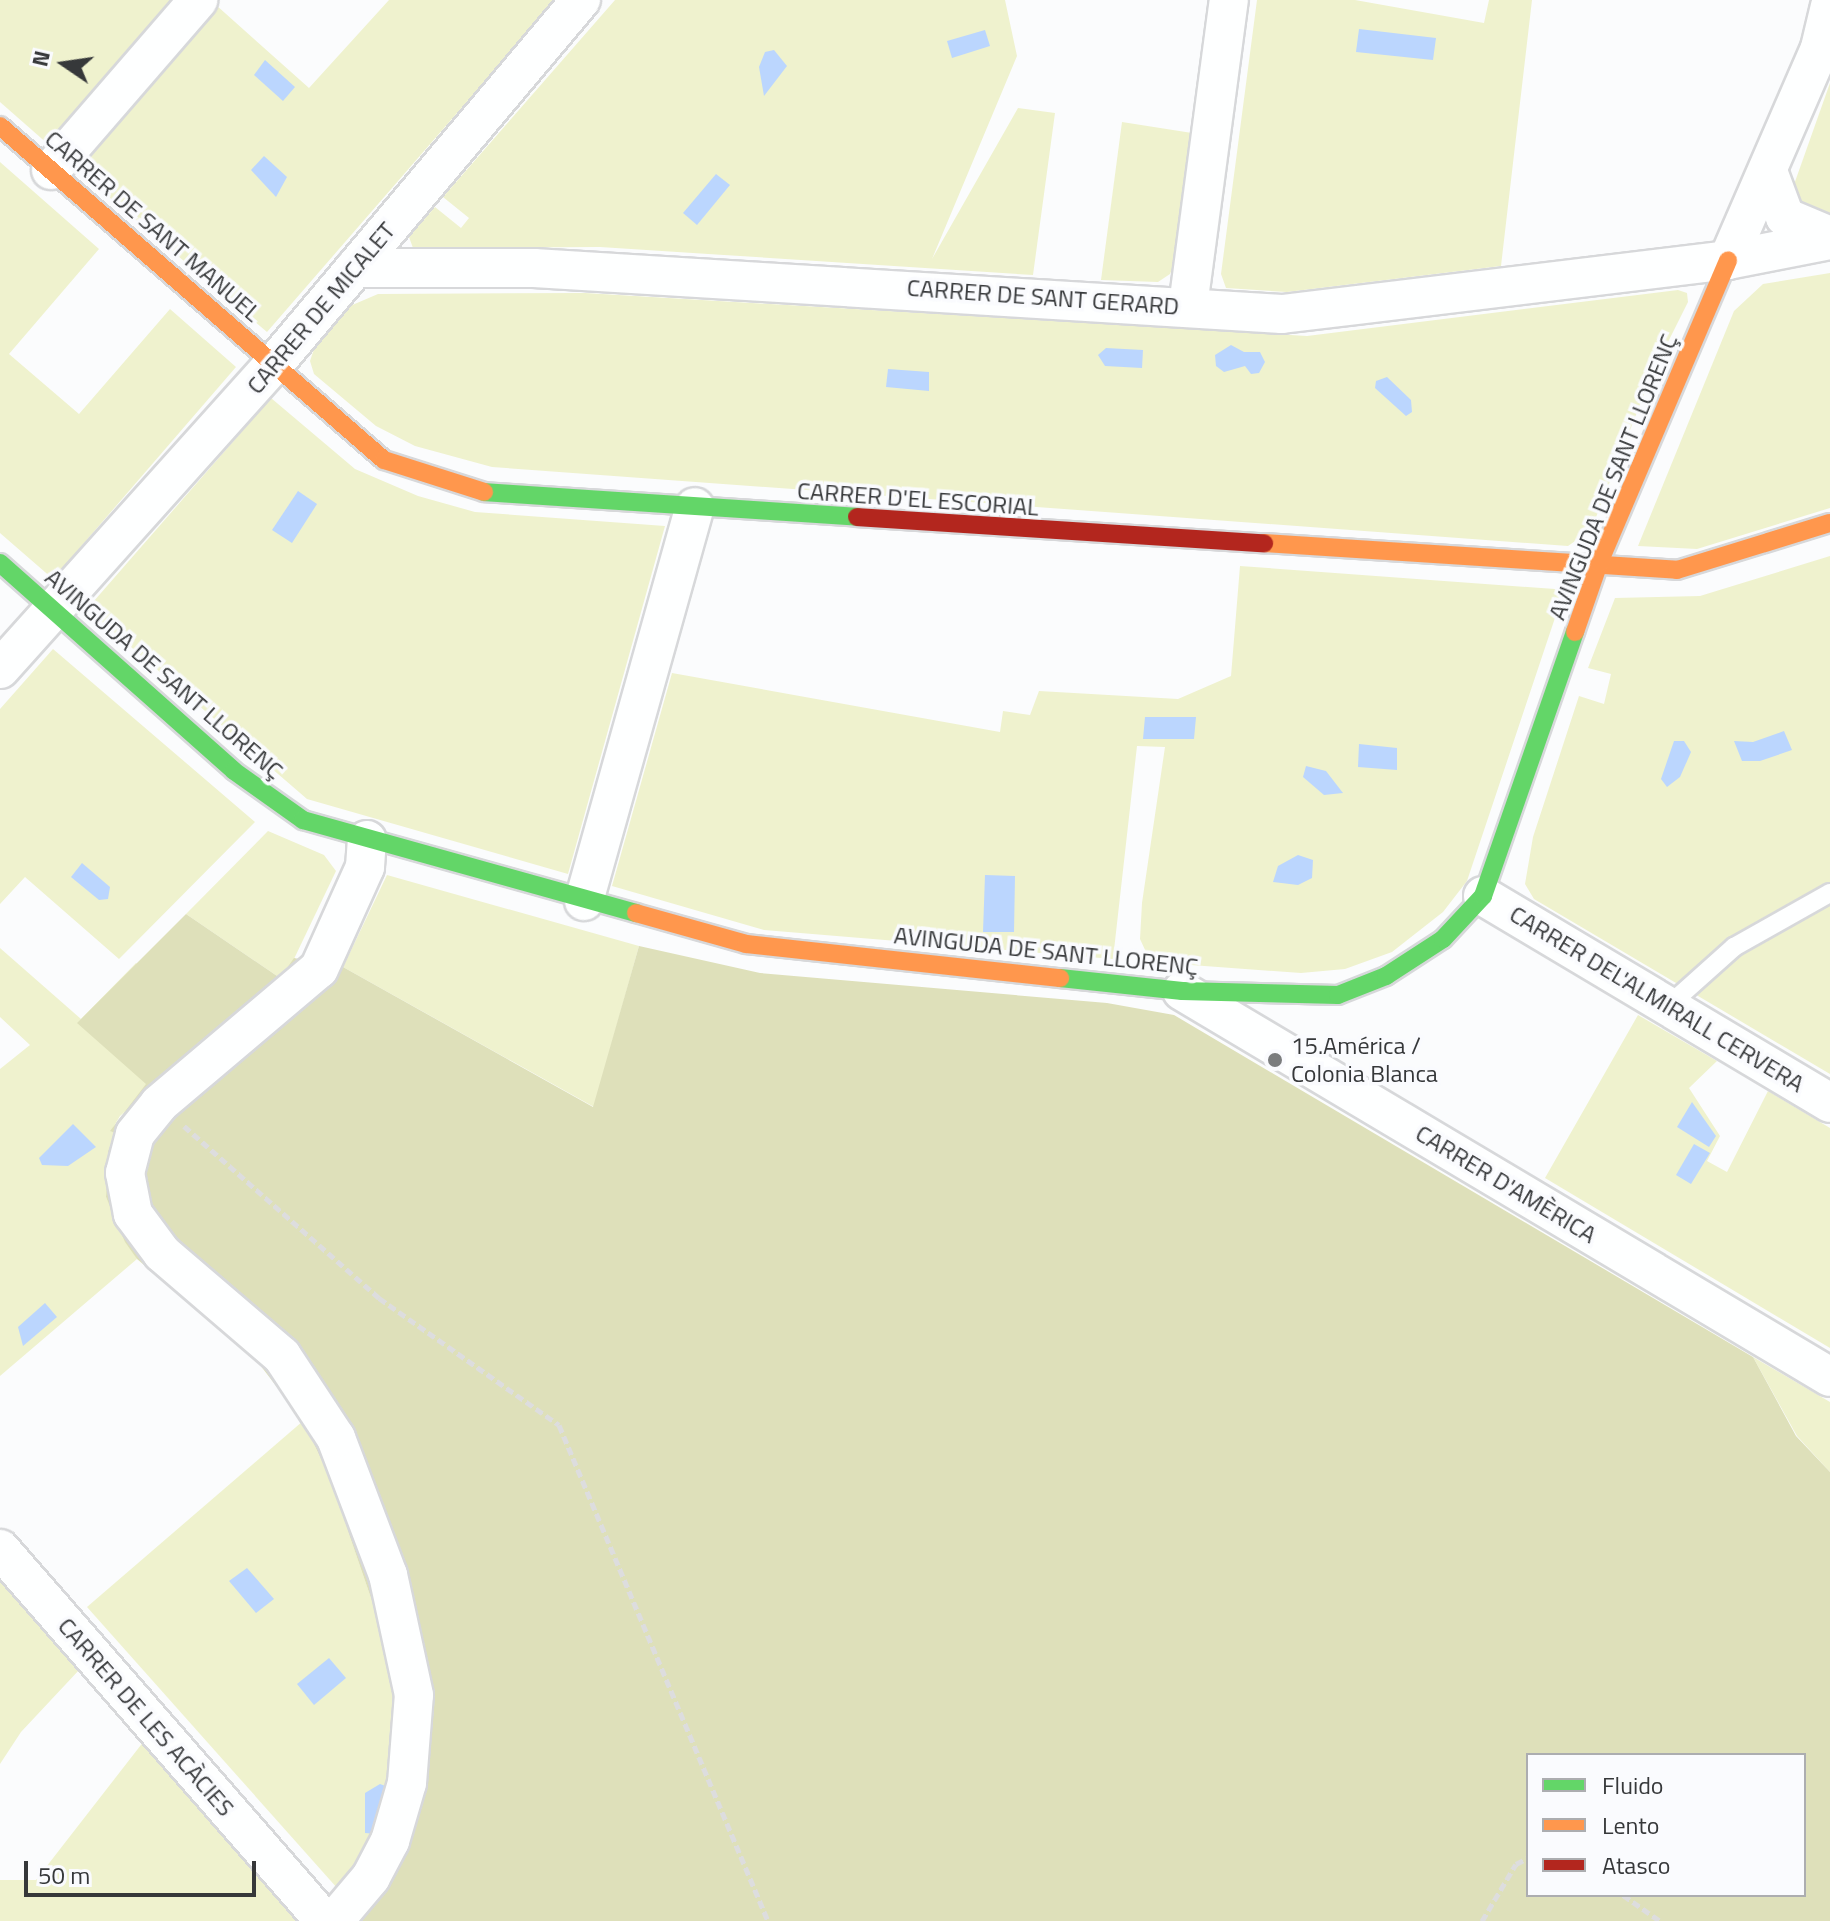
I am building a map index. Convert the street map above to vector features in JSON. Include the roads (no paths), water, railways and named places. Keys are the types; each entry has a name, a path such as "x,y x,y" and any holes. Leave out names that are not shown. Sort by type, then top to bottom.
{"street":[{"path":"51,170 198,0"},
{"name":"CARRER DE MICALET","path":"0,669 275,363 581,0"},
{"path":"1188,306 1229,0"},
{"path":"1728,260 1820,48 1830,6"},
{"name":"CARRER DE SANT MANUEL","path":"0,126 275,363"},
{"path":"1768,171 1785,217 1830,238"},
{"name":"CARRER DE SANT GERARD","path":"355,268 534,268 1282,314 1728,260 1830,238"},
{"name":"AVINGUDA DE SANT LLORENÇ","path":"0,563 267,798 303,820 746,944 1182,991 1338,995 1386,976 1443,939 1483,896 1599,563 1728,260"},
{"name":"CARRER D'EL ESCORIAL","path":"275,363 384,460 477,492 1175,541 1599,563 1677,570 1830,523"},
{"path":"584,901 695,507"},
{"path":"334,1921 371,1877 390,1841 407,1783 414,1695 388,1575 336,1438 282,1356 162,1253 133,1214 125,1173 135,1134 159,1104 319,969 365,867 367,840"},
{"name":"CARRER DEL'ALMIRALL CERVERA","path":"1483,896 1830,1103"},
{"name":"CARRER D'AMÈRICA","path":"1182,991 1830,1377"},
{"name":"CARRER DE LES ACÀCIES","path":"0,1549 324,1921"}],"lane":[{"path":"1668,1006 1734,947 1830,893"}],"water":[{"path":"1359,29 1436,38 1433,60 1356,52"},
{"path":"985,30 990,46 952,58 947,41"},
{"path":"774,50 787,66 764,96 759,67 765,52"},
{"path":"265,60 295,87 283,101 254,75"},
{"path":"264,156 287,177 276,197 251,170"},
{"path":"716,174 730,185 697,225 683,213"},
{"path":"1231,345 1244,352 1260,352 1265,362 1259,373 1251,374 1245,366 1224,372 1216,366 1215,355"},
{"path":"1106,348 1143,350 1142,368 1105,366 1098,355"},
{"path":"888,369 929,372 929,391 886,387"},
{"path":"1387,377 1411,400 1412,412 1406,416 1375,388 1376,381"},
{"path":"298,491 317,504 292,543 272,530"},
{"path":"1145,717 1196,717 1194,739 1143,739"},
{"path":"1784,731 1792,750 1760,761 1742,761 1734,741 1753,742"},
{"path":"1674,741 1684,741 1691,752 1680,777 1667,787 1661,779"},
{"path":"1359,744 1397,748 1397,770 1358,767"},
{"path":"1306,766 1326,771 1343,793 1324,795 1303,777"},
{"path":"1298,855 1313,860 1312,878 1298,885 1273,882 1278,866"},
{"path":"82,863 110,887 108,899 99,900 71,877"},
{"path":"985,875 1015,876 1014,932 983,932"},
{"path":"1692,1102 1716,1136 1709,1147 1677,1127"},
{"path":"73,1124 96,1147 68,1166 42,1165 39,1158"},
{"path":"1694,1144 1710,1153 1691,1184 1676,1175"},
{"path":"45,1303 57,1317 23,1346 18,1327"},
{"path":"247,1568 274,1599 256,1613 229,1581"},
{"path":"329,1658 346,1678 314,1705 297,1684"},
{"path":"380,1784 388,1787 376,1834 365,1833 365,1793"}],"place":[{"name":"15.América / Colonia Blanca","path":"1275,1060"}]}
